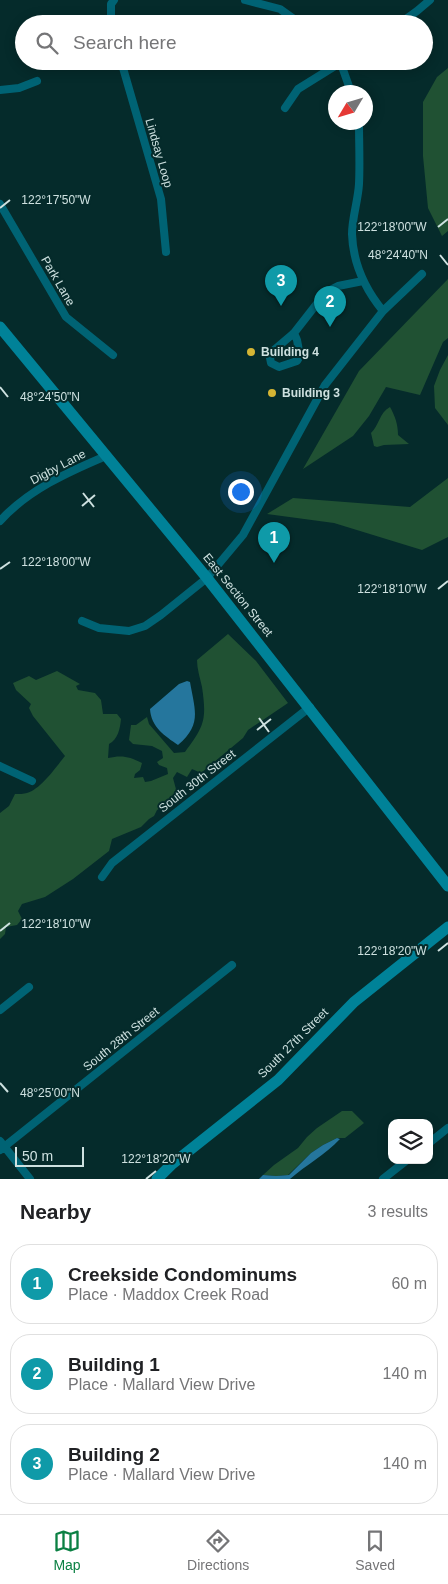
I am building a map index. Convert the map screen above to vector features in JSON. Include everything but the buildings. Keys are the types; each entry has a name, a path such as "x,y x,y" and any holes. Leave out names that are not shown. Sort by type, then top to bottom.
{"street":[{"path":"111,15 111,4 114,0"},
{"path":"245,0 280,9 288,15"},
{"path":"411,15 430,0"},
{"name":"Lindsay Loop","path":"124,70 161,199 166,252"},
{"path":"285,108 298,89 328,70"},
{"path":"343,70 348,85"},
{"path":"0,90 19,88 37,81"},
{"path":"359,130 359,186 352,233 356,262 363,281 383,311"},
{"name":"Park Lane","path":"0,204 66,316 113,355"},
{"path":"82,621 99,628 129,631 145,626 207,578 243,534 325,385 383,311 422,274"},
{"path":"294,333 300,356 297,361 279,367 271,363 270,358 274,350 294,333 326,292 338,286 363,281"},
{"name":"East Section Street","path":"0,327 207,578 448,886"},
{"name":"Digby Lane","path":"0,521 11,509 41,487 106,456"},
{"name":"South 30th Street","path":"102,877 112,863 310,708"},
{"path":"0,766 32,781"},
{"name":"South 27th Street","path":"157,1179 171,1165 278,1080 354,1002 448,927"},
{"name":"South 28th Street","path":"1,1146 232,965"},
{"path":"0,1010 29,986"},
{"path":"433,1140 448,1128"},
{"path":"1,1146 30,1179"},
{"path":"383,1179 402,1164"}],"green space":[{"path":"448,68 448,231 442,236 428,208 423,156 423,102 437,77"},
{"path":"448,279 448,338 443,342 420,395 386,387 369,416 353,436 303,469 359,371"},
{"path":"448,355 448,425 435,408 434,386"},
{"path":"390,407 396,420 398,435 409,444 374,446 371,433"},
{"path":"448,478 448,537 422,550 334,523 267,514 293,498 410,507"},
{"path":"228,634 256,661 288,703 248,730 243,738 201,773 192,769 187,777 177,772 173,778 177,793 175,800 157,810 154,816 141,827 112,839 109,851 73,879 45,897 22,904 18,911 22,919 17,925 6,927 5,934 0,939 0,813 9,806 15,794 27,793 38,787 65,756 33,716 29,708 31,704 16,690 13,683 29,676 36,680 57,671 80,684 76,686 78,690 95,693 101,700 103,714 117,714 121,719 116,737 109,744 108,758 125,757 142,763 140,770 135,774 134,778 143,777 145,782 151,781 168,774 167,768 159,765 157,762 163,758 162,751 152,746 133,744 129,740 131,725 136,725 147,717 149,724 174,753 185,752 200,729 204,716 202,687 197,660"},
{"path":"342,1111 352,1111 364,1123 345,1138 337,1138 311,1153 288,1175 263,1175 298,1148 317,1128"}],"water":[{"path":"187,681 190,682 195,716 191,730 178,745 156,726 150,709 179,684"},
{"path":"337,1138 340,1139 334,1145 290,1179 259,1179 263,1175 289,1175 311,1153"}],"place":[{"name":"Building 2","path":"281,306"},
{"name":"Building 1","path":"330,327"},
{"name":"Building 4","path":"251,352"},
{"name":"Building 3","path":"272,393"},
{"name":"Creekside Condominums","path":"274,563"}]}
